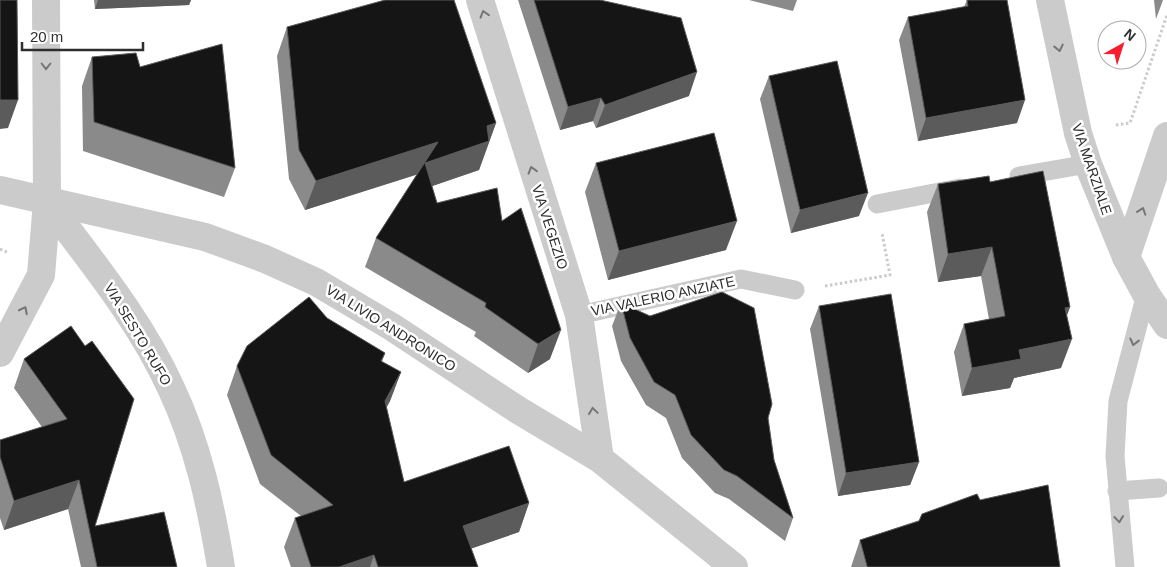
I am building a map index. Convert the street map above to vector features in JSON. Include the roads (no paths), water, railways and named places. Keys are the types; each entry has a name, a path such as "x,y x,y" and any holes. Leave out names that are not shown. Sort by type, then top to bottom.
{"street":[{"path":"0,353 41,275 47,202 46,0"},
{"name":"VIA VEGEZIO","path":"480,0 579,315 600,460"},
{"name":"VIA MARZIALE","path":"1050,0 1078,133 1088,164 1126,257 1146,294 1167,325"},
{"path":"1126,257 1167,136"},
{"name":"VIA LIVIO ANDRONICO","path":"0,190 205,237 294,271 365,310 518,410 600,460 734,567"},
{"name":"VIA SESTO RUFO","path":"47,202 108,283 146,341 171,387 188,429 202,476 221,567"}],"lane":[{"path":"1000,180 1088,164"},
{"path":"878,204 982,184"},
{"name":"VIA VALERIO ANZIATE","path":"579,315 741,279 795,290"},
{"path":"1124,567 1116,491 1115,456 1118,401 1146,294"},
{"path":"1116,491 1158,488"}]}
